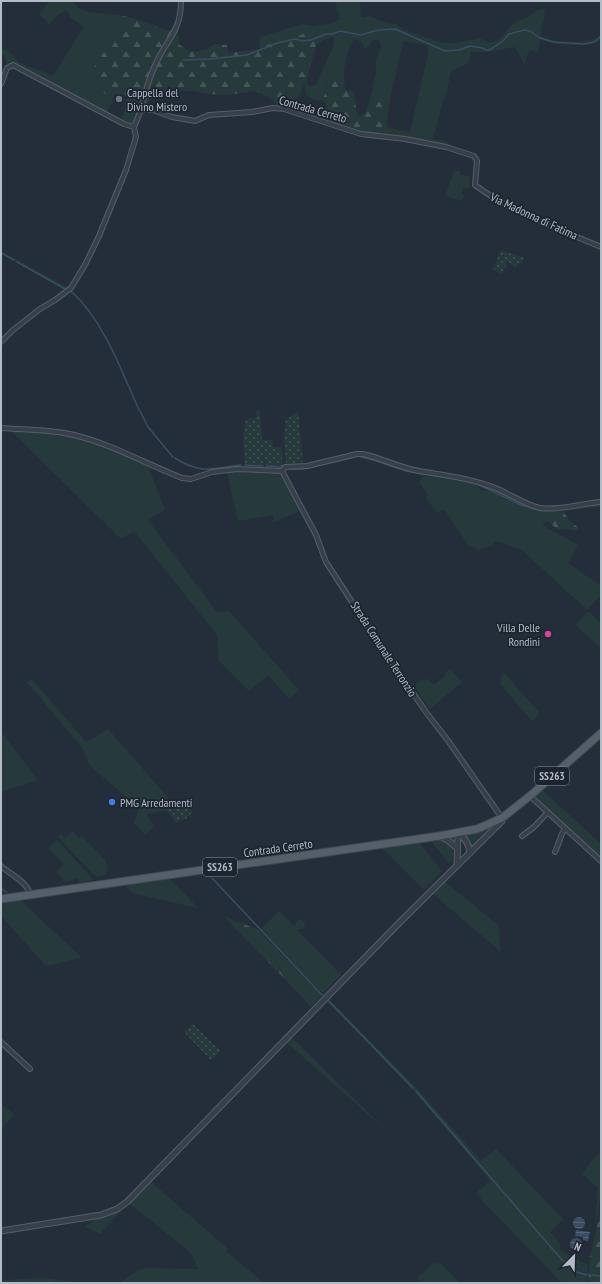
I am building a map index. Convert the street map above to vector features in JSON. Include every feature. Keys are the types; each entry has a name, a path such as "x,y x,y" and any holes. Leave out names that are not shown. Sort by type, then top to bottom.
{"main road":[{"name":"SS263","path":"439,836 482,827 502,818 530,796 601,733"},
{"name":"Contrada Cerreto","path":"1,899 439,836"}],"street":[{"path":"1,342 40,308 55,300 71,288 86,263 99,236 126,170 136,137 134,127 141,110 147,83 159,58 177,29 181,11 181,1"},
{"path":"1,84 7,68 13,65 124,124 134,127"},
{"name":"Contrada Cerreto","path":"141,110 153,110 172,117 195,121 209,116 252,112 273,108 361,134 405,139 446,147 474,156"},
{"name":"Via Madonna di Fatima","path":"474,156 477,161 475,185 489,195 518,211 601,247"},
{"path":"1,428 47,430 93,440 182,478 191,479 212,472 237,469 282,471 285,467 308,466 357,454 363,454 418,471 480,482 497,488 515,498 540,508 556,508 601,502"},
{"name":"Strada Comunale Terronzio","path":"282,471 316,535 326,562 426,712 449,742 502,818"},
{"path":"530,796 601,861"},
{"path":"522,836 534,827 548,812"},
{"path":"1,1231 101,1215 117,1209 127,1202 262,1063 502,822 502,818"},
{"path":"555,852 564,828"},
{"path":"457,866 458,833 464,837 468,843 470,853"},
{"path":"439,836 449,841 457,848"},
{"path":"1,866 28,889 30,894"},
{"path":"1,1042 30,1069"}],"green space":[{"path":"49,1 69,1 77,5 77,7 89,12 119,15 120,28 116,43 102,54 99,89 113,100 106,113 11,64 6,66 6,60 1,53 1,48 8,51 22,64 53,76 83,26 70,17 68,12 65,11 59,14 49,25 46,20 39,15"},
{"path":"335,1 360,1 361,17 366,17 368,15 381,21 395,24 409,32 442,43 455,43 480,38 486,42 495,42 517,21 544,9 545,17 541,29 541,36 547,39 563,42 580,42 596,38 601,34 600,41 578,45 540,40 538,53 532,50 527,56 525,65 514,47 489,52 471,52 469,63 451,71 446,96 444,97 433,139 445,141 452,146 378,135 388,128 410,132 428,54 428,48 426,45 403,41 389,104 370,100 376,72 376,60 381,48 379,40 373,40 366,49 363,47 361,41 354,39 346,59 344,81 340,78 327,84 325,95 321,101 312,99 306,94 305,84 307,79 307,83 310,86 316,85 334,44 334,37 323,40 316,33 259,49 260,37 302,24 313,26 333,23 340,19"},
{"path":"119,15 170,31 172,27 179,27 179,44 189,51 199,51 209,48 215,44 227,45 228,53 259,49 274,42 307,33 316,33 323,40 316,45 307,79 292,109 279,107 267,96 255,91 227,95 194,91 178,91 161,94 150,99 147,107 139,110 142,97 141,95 132,94 128,97 122,93 119,95 115,93 113,100 99,89 92,77 95,66 102,54 111,48 120,34"},
{"path":"340,78 344,81 345,90 354,92 358,115 361,116 365,113 370,100 389,104 386,124 388,128 378,135 362,132 322,120 327,107 325,102 321,101 326,93 328,83 330,80"},
{"path":"132,94 141,95 142,97 137,117 129,124 121,121 128,97"},
{"path":"454,171 460,171 460,175 470,176 469,189 464,187 461,194 464,195 462,201 445,196"},
{"path":"501,250 524,258 522,265 519,264 516,267 508,262 502,274 493,269"},
{"path":"1,251 69,288 67,290 1,254"},
{"path":"256,411 260,411 262,440 272,440 273,447 281,447 283,466 265,465 262,442 264,465 245,464 243,438 246,419 256,418"},
{"path":"298,412 303,462 286,464 284,435 286,419"},
{"path":"9,429 40,431 82,438 110,448 148,465 165,510 148,520 217,612 229,611 299,690 289,699 268,675 249,691 219,661 217,635 134,531 121,539"},
{"path":"242,470 277,473 280,475 301,511 273,522 273,515 238,521 227,472"},
{"path":"424,476 459,480 478,486 482,491 490,491 497,494 499,491 540,508 601,504 601,507 563,511 542,525 578,545 568,563 601,586 601,595 587,610 522,550 497,541 478,551 473,546 470,548 444,509 437,513 425,497 428,495 419,482"},
{"path":"563,511 569,520 579,528 577,530 558,530 547,521"},
{"path":"588,611 601,623 601,648 575,625"},
{"path":"450,669 462,682 430,709 415,687 418,681 428,679 434,685 446,675 445,673"},
{"path":"503,672 539,712 536,718 532,721 501,685"},
{"path":"32,679 86,742 108,729 177,808 147,814 154,827 145,835 134,823 139,808 90,766 83,749 27,682"},
{"path":"1,732 38,780 1,792"},
{"path":"541,789 601,844 601,860 533,796"},
{"path":"188,806 193,812 183,821 181,819 177,823 166,810"},
{"path":"490,828 471,847 464,836"},
{"path":"73,831 79,838 82,836 105,860 107,866 106,875 96,877 96,875 94,875 58,837 61,834 65,838"},
{"path":"439,838 452,848 453,855 450,864 429,839"},
{"path":"57,840 90,876 92,881 80,882 77,879 65,882 56,872 64,864 48,848"},
{"path":"418,841 442,871 424,890 381,847"},
{"path":"168,877 198,908 132,893 123,883"},
{"path":"444,881 498,925 501,952 431,892"},
{"path":"18,898 82,958 46,966 1,916 1,901"},
{"path":"279,911 295,927 296,921 300,919 305,923 304,928 297,930 341,975 323,994 261,929"},
{"path":"225,917 257,929 260,932 253,932 234,927"},
{"path":"234,927 253,932 260,932 322,996 311,1007 283,977 283,973 268,952 255,943 250,934 246,932 239,932"},
{"path":"239,932 252,935 255,943 268,952 283,973 283,977"},
{"path":"327,998 416,1087 481,1161 496,1149 563,1219 550,1232 560,1244 560,1250 588,1265 587,1283 562,1283 487,1206 476,1193 490,1181 412,1089 325,1000"},
{"path":"193,1024 221,1051 211,1060 184,1032"},
{"path":"290,1036 389,1133 285,1041"},
{"path":"1,1104 14,1114 1,1130"},
{"path":"601,1152 600,1199 595,1226 598,1188 582,1174 592,1160"},
{"path":"150,1181 228,1249 226,1251 264,1283 119,1283 139,1270 147,1268 198,1269 192,1255 184,1247 129,1203 100,1234 84,1226 91,1223 96,1218 109,1214"},
{"path":"601,1210 601,1283 588,1283 590,1256"},
{"path":"435,1262 437,1264 439,1262 460,1283 421,1283 417,1278"},
{"path":"45,1278 81,1283 1,1283 1,1281"}],"water":[{"path":"577,1217 581,1217 585,1223 581,1229 577,1229 573,1225 573,1221"},
{"path":"576,1230 590,1232 588,1241 583,1240 583,1237 575,1236"},
{"path":"574,1238 578,1238 582,1244 578,1250 574,1250 570,1246 570,1242"}],"waterway":[{"path":"183,60 247,55 277,43 295,39 303,41 311,40 326,34 332,34 340,31 361,35 378,30 395,29 445,51 459,50 470,46 487,50 491,49 503,41 509,34 524,30 530,31 540,38 554,42 585,44 594,42 601,37"},
{"path":"1,253 14,260"},
{"path":"17,262 67,290"},
{"path":"71,291 83,303 102,331 111,347 139,410"},
{"path":"140,411 148,427 173,457"},
{"path":"290,469 303,469 354,457"},
{"path":"361,457 406,471 454,479"},
{"path":"175,458 192,467 207,469 241,465"},
{"path":"245,465 263,466"},
{"path":"266,466 283,467"},
{"path":"464,481 476,484"},
{"path":"479,485 521,505 536,509"},
{"path":"577,507 601,504"},
{"path":"212,878 322,995"},
{"path":"1,888 6,892"},
{"path":"327,999 413,1088"},
{"path":"416,1091 562,1260 576,1272 587,1275"},
{"path":"590,1275 601,1276"}],"place":[{"name":"Cappella del Divino Mistero","path":"119,99"},
{"name":"Villa Delle Rondini","path":"548,634"},
{"name":"PMG Arredamenti","path":"112,802"}]}
